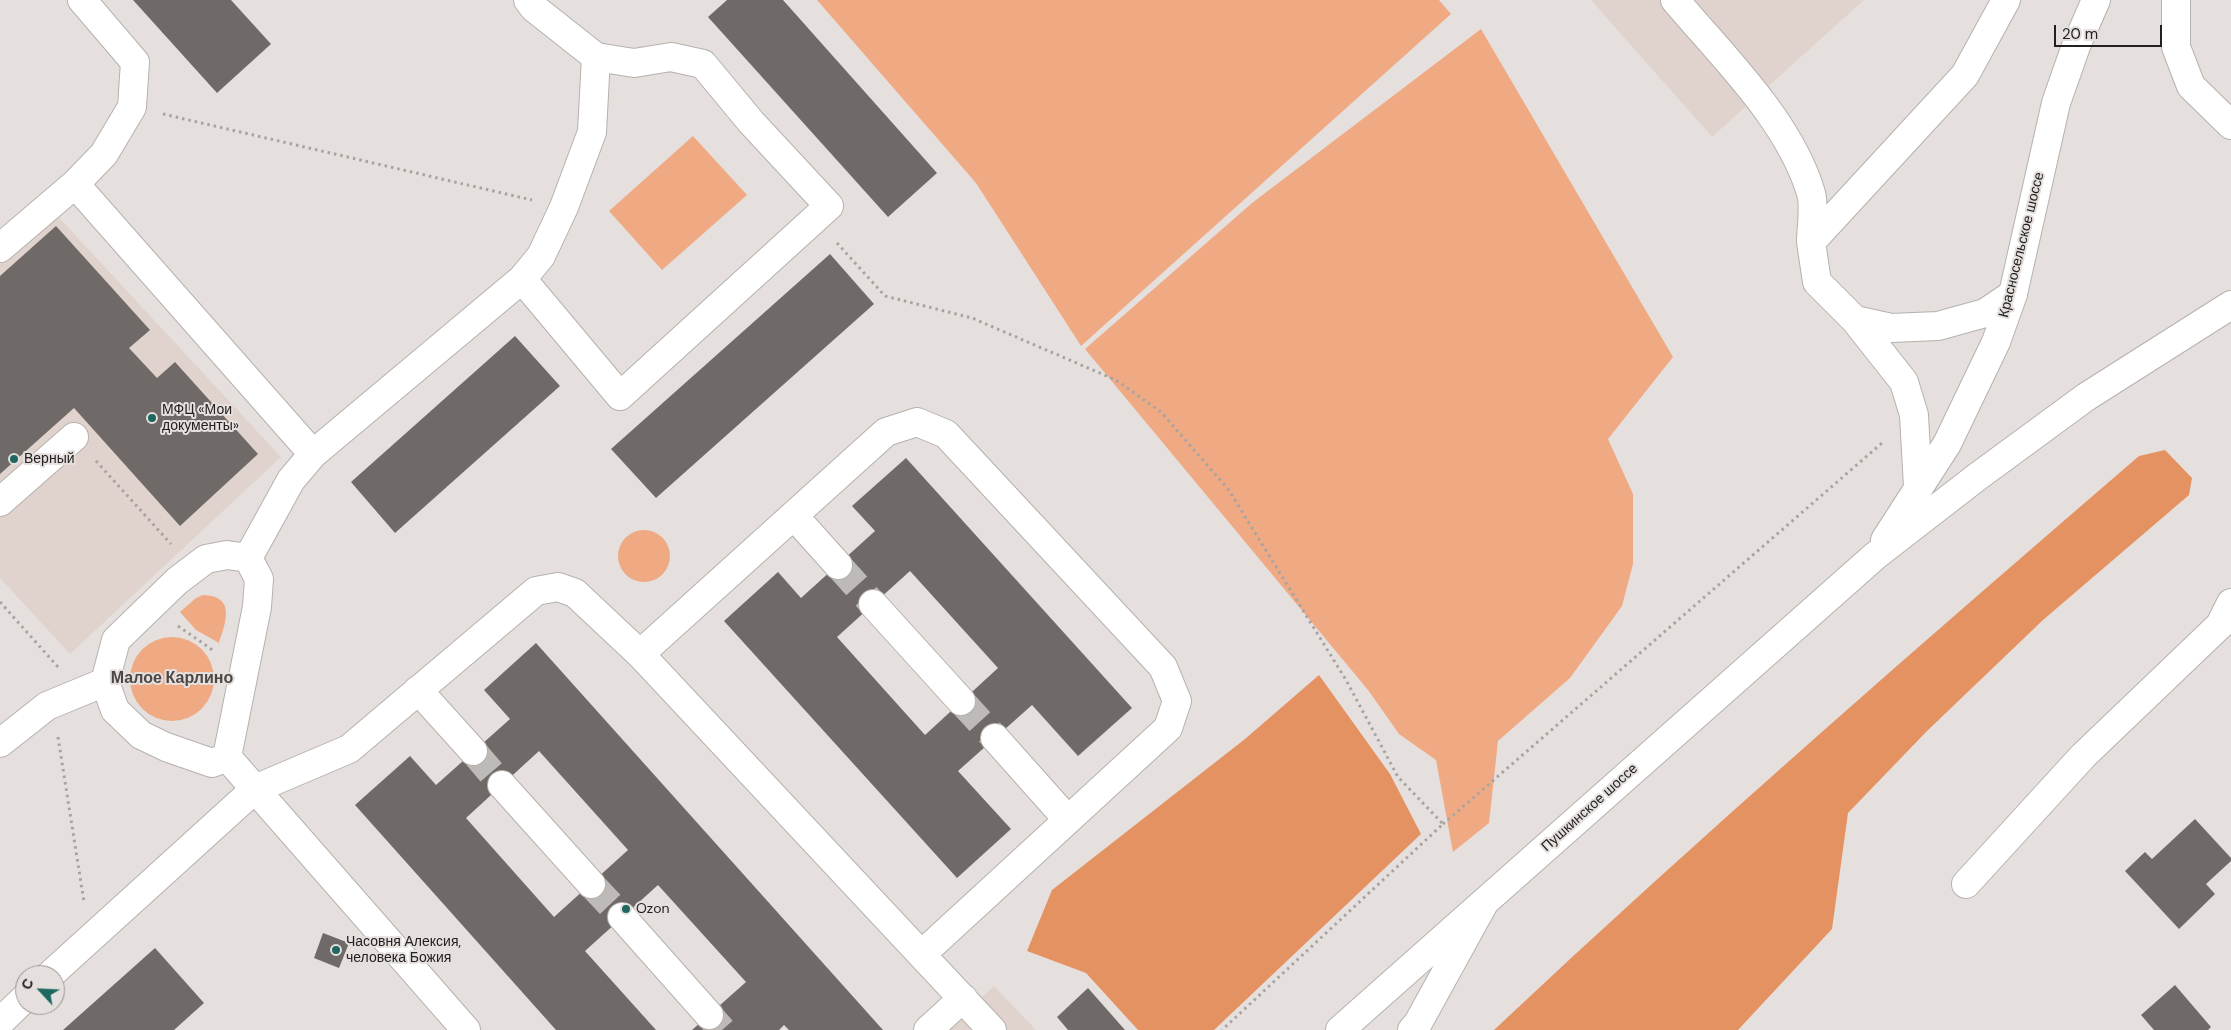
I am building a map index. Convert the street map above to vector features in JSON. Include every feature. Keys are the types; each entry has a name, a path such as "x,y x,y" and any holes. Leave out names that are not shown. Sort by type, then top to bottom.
{"main road":[{"path":"0,248 75,184 104,154 132,107 135,62 82,0"},
{"path":"1675,0 1757,96 1794,151 1812,195 1811,242 1817,282 1855,320 1904,382 1914,415 1918,487"},
{"path":"1811,242 1965,75 2006,0"},
{"name":"Красносельское шоссе","path":"1875,556 1947,444 1996,342 2013,294 2056,103 2076,46 2096,0"},
{"path":"2176,0 2176,47 2191,86 2231,125"},
{"path":"522,279 620,396 829,206 751,122 703,64 671,57 634,63 596,57 535,3"},
{"path":"248,558 292,480 313,454 522,279 541,256 564,207 592,132 596,57"},
{"path":"75,184 313,454"},
{"path":"1855,320 1891,328 1938,326 1985,314 2013,294"},
{"name":"Красносельское шоссе","path":"1840,587 1875,556 1977,477 2086,397 2231,305"},
{"path":"640,654 886,432 917,422 946,434 1163,667 1178,701 1168,728 922,954"},
{"path":"0,502 74,437"},
{"path":"794,516 838,565"},
{"path":"227,758 212,763 166,748 141,735 116,710 105,682 116,640 177,581 206,559 227,555 248,558"},
{"path":"227,758 257,607 259,579 248,558"},
{"path":"61,965 255,789 348,749 536,591 558,587 575,593 640,654 992,1030"},
{"name":"Пушкинское шоссе","path":"1340,1030 1840,587"},
{"path":"1966,884 2084,756 2220,626 2231,603"},
{"path":"874,604 962,701"},
{"path":"0,743 47,706 105,682"},
{"path":"418,690 473,751"},
{"path":"995,738 1068,820"},
{"path":"227,758 466,1030"},
{"path":"502,785 591,884"},
{"path":"1412,1030 1418,1024 1485,902"},
{"path":"622,917 709,1015"},
{"path":"928,1030 963,998"},
{"path":"0,1022 15,1008"}],"path":[{"path":"132,107 564,207"},
{"path":"815,218 885,296 972,318 1116,380 1161,412 1228,489 1346,680 1398,777 1443,824"},
{"path":"1222,1030 1443,824 1914,415"},
{"path":"74,437 172,545"},
{"path":"0,602 56,664"},
{"path":"170,620 215,651"},
{"path":"57,730 84,905"}],"shaded area":[{"path":"817,0 1439,0 1451,14 1081,346 976,183"},
{"path":"1591,0 1864,0 1712,137"},
{"path":"1481,29 1673,357 1608,439 1633,494 1633,564 1622,606 1570,678 1498,741 1489,823 1453,852 1436,760 1399,734 1368,690 1085,349 1252,203"},
{"path":"693,136 747,195 662,270 609,211"},
{"path":"51,209 281,457 70,654 0,578 0,257"},
{"path":"2165,450 2192,478 2189,495 2043,620 1927,731 1848,813 1832,929 1738,1030 1494,1030 1732,811 2139,456"},
{"path":"639,530 649,530 663,537 670,551 670,561 663,575 649,582 639,582 629,578 622,571 618,561 618,551 622,541 629,534"},
{"path":"203,595 213,596 224,605 226,619 219,643 196,630 180,612 196,598"},
{"path":"172,637 195,644 207,656 214,679 207,702 195,714 172,721 149,714 137,702 130,679 137,656 149,644"},
{"path":"1319,675 1390,774 1421,834 1214,1030 1138,1030 1086,973 1027,951 1052,890 1245,739"},
{"path":"994,986 1036,1030 947,1030"}],"building":[{"path":"133,0 231,0 271,44 217,93"},
{"path":"727,0 783,0 937,173 888,217 708,17"},
{"path":"56,226 150,330 129,348 157,378 175,362 258,454 180,526 74,408 0,474 0,276"},
{"path":"830,254 874,304 656,498 611,449"},
{"path":"515,336 560,386 395,533 351,482"},
{"path":"906,458 1132,708 1078,756 1032,705 958,771 1011,829 957,878 724,621 778,572 801,598 875,531 852,506","holes":["910,571 998,668 925,735 837,637"]},
{"path":"536,643 883,1030 789,1030 784,1025 779,1030 692,1030 746,982 658,885 585,951 656,1030 556,1030 355,805 410,756 436,785 510,719 484,690","holes":["539,751 628,850 554,917 466,818"]},
{"path":"2195,819 2231,858 2231,861 2206,884 2215,894 2179,929 2125,871 2145,852 2152,859"},
{"path":"323,933 349,943 339,968 314,958"},
{"path":"155,948 204,1003 174,1030 63,1030"},
{"path":"2175,985 2211,1027 2208,1030 2154,1030 2141,1015"},
{"path":"1088,988 1125,1030 1068,1030 1057,1017"}],"tunnel":[{"path":"838,565 873,604"},
{"path":"961,701 995,738"},
{"path":"473,751 502,785"},
{"path":"591,884 622,917"},
{"path":"709,1015 722,1030"}],"place":[{"name":"МФЦ «Мои документы»","path":"152,418"},
{"name":"Верный","path":"14,459"},
{"name":"Ozon","path":"626,909"},
{"name":"Часовня Алексия, человека Божия","path":"336,950"}],"district":[{"name":"Малое Карлино","path":"172,679"}]}
